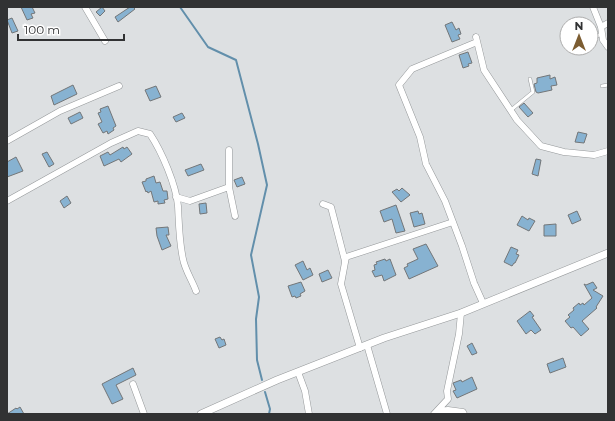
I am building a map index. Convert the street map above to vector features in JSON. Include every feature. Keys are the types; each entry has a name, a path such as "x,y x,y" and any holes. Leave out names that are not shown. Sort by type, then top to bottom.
{"street":[{"path":"85,7 105,41"},
{"path":"593,7 601,27 603,40 608,47"},
{"path":"601,27 608,23"},
{"path":"482,303 445,201 426,164 420,137 399,85 412,69 477,39 484,70 511,110 541,146 564,152 594,155 608,151"},
{"path":"7,141 60,111 119,86"},
{"path":"7,200 111,143 138,131 150,134 160,148 176,197 183,261 196,291"},
{"path":"229,150 229,187 235,216"},
{"path":"176,197 190,201 229,187"},
{"path":"323,204 331,207 345,261"},
{"path":"387,414 341,284 346,257 453,222"},
{"path":"201,414 363,346 461,313 482,303 608,253"},
{"path":"436,413 448,399 447,391 459,334 461,313"},
{"path":"298,372 305,391 309,414"},
{"path":"133,384 144,414"},
{"path":"436,413 448,410 463,412 464,414"}],"lane":[{"path":"511,110 533,92 530,79"},
{"path":"602,86 608,85"}],"building":[{"path":"21,7 32,7 35,13 31,14 33,18 27,20"},
{"path":"102,7 105,11 100,16 96,12"},
{"path":"130,7 135,9 118,22 115,17"},
{"path":"12,18 18,31 12,33 7,20"},
{"path":"452,22 456,30 459,28 461,34 458,35 460,39 452,42 445,25"},
{"path":"468,52 472,63 463,68 459,55"},
{"path":"550,75 550,79 555,77 557,85 551,86 552,90 538,93 536,92 534,84 537,83 537,78"},
{"path":"73,85 77,94 54,105 51,96"},
{"path":"156,86 161,97 150,101 145,90"},
{"path":"524,103 533,113 528,117 519,107"},
{"path":"108,106 116,126 113,128 114,130 108,134 107,131 103,133 98,124 102,122 98,113 101,112 100,109"},
{"path":"80,112 83,118 71,124 68,118"},
{"path":"182,113 185,118 176,122 173,117"},
{"path":"578,132 587,134 584,143 575,142"},
{"path":"123,147 124,149 127,147 132,154 121,162 119,159 104,166 100,156 108,152 110,155"},
{"path":"47,152 54,164 49,167 42,154"},
{"path":"16,157 23,171 7,177 7,162"},
{"path":"536,159 541,160 538,176 532,174"},
{"path":"201,164 204,170 188,176 185,170"},
{"path":"154,176 156,183 160,182 163,191 167,191 168,199 164,200 165,203 158,204 158,201 154,202 151,191 148,193 147,191 146,192 142,182"},
{"path":"242,177 245,184 237,187 234,180"},
{"path":"402,188 410,195 401,202 392,192 397,189 399,191"},
{"path":"67,196 71,203 64,208 60,201"},
{"path":"206,203 207,213 200,214 199,204"},
{"path":"396,205 405,231 396,233 392,219 384,222 380,211"},
{"path":"418,211 419,214 422,213 425,224 414,227 410,213"},
{"path":"577,211 581,220 572,224 568,215"},
{"path":"522,216 528,220 529,218 535,221 529,231 517,225"},
{"path":"556,224 556,236 544,236 544,225"},
{"path":"168,227 169,235 166,235 171,246 162,250 156,228"},
{"path":"426,244 438,266 409,279 404,268 408,266 407,264 418,259 413,249"},
{"path":"511,247 518,250 516,254 519,255 512,266 504,262"},
{"path":"385,259 386,261 390,259 396,275 384,281 382,275 375,277 372,271 375,270 374,265 377,264 376,262"},
{"path":"303,261 307,270 310,268 313,275 303,280 295,265"},
{"path":"328,270 332,278 322,282 319,274"},
{"path":"301,282 305,291 300,294 301,296 296,298 295,296 292,297 288,286"},
{"path":"593,282 597,288 593,290 603,296 596,307 597,308 582,321 589,329 581,336 565,321 570,317 568,315 574,310 573,308 579,303 580,305 583,303 584,305 592,298 584,284 586,285"},
{"path":"530,311 534,316 532,317 541,330 535,334 531,330 526,334 517,321"},
{"path":"220,337 222,340 224,339 226,345 219,348 215,339"},
{"path":"472,343 477,353 472,355 467,346"},
{"path":"563,358 566,367 550,373 547,364"},
{"path":"133,368 136,375 116,385 123,399 112,404 102,384"},
{"path":"472,377 477,389 457,398 453,391 456,390 453,383 461,380 462,382"},
{"path":"20,407 24,414 7,414 16,408 17,409"}],"waterway":[{"path":"180,7 208,47 236,60 258,144 267,185 251,255 259,297 256,319 257,360 262,380"},
{"path":"265,392 270,409 269,414"}]}
